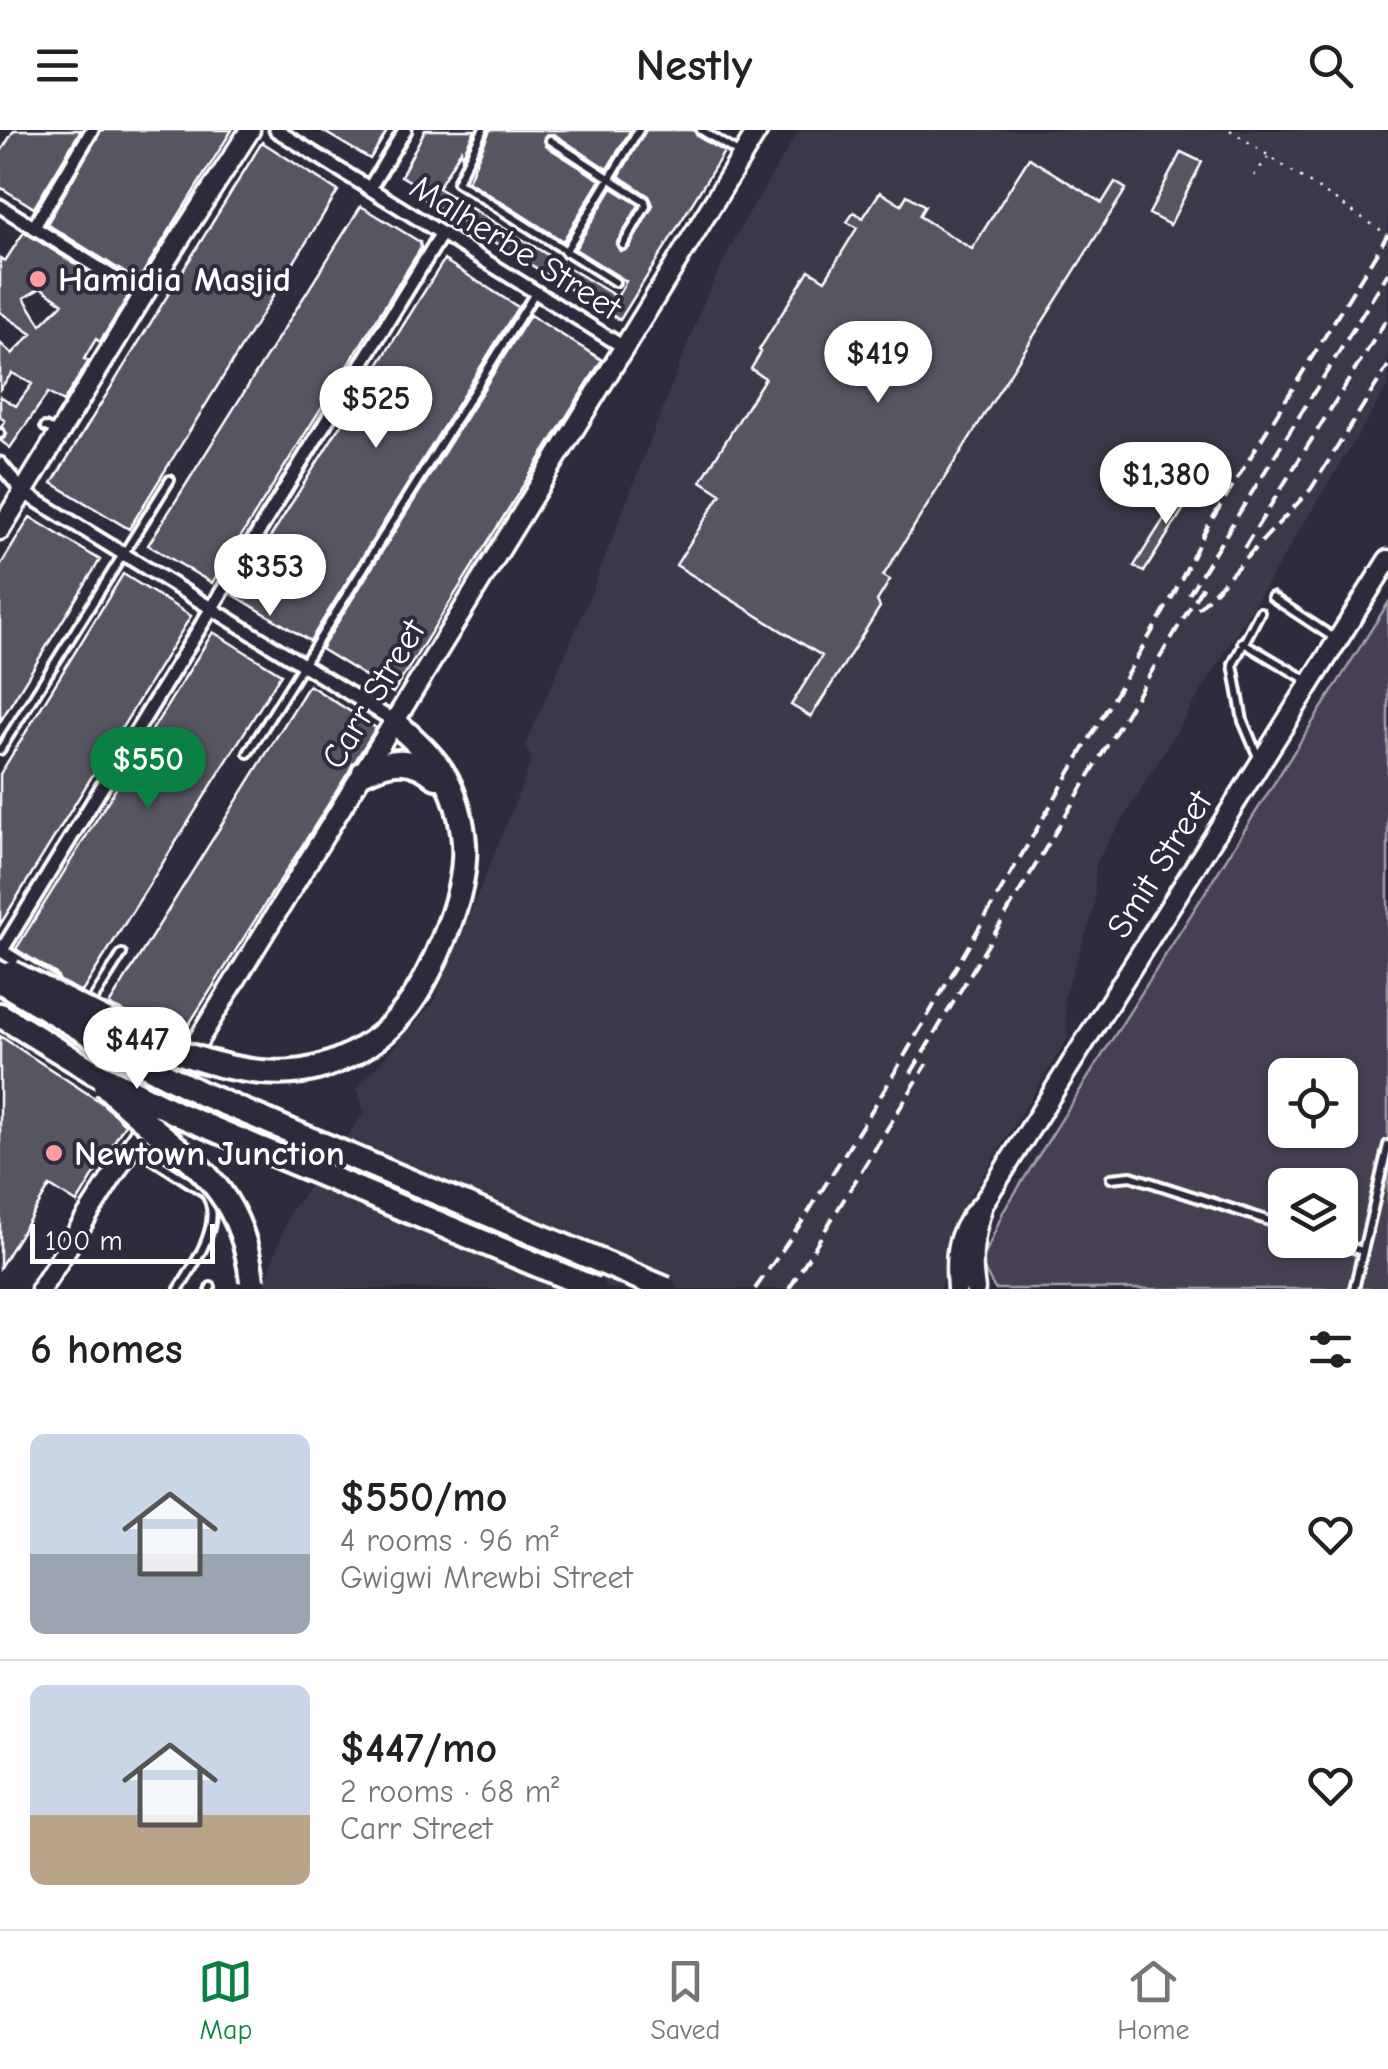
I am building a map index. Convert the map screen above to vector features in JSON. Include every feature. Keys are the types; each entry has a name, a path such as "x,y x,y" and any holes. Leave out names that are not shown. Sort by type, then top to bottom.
{"highway":[{"path":"1,956 164,1046 208,1063 266,1074 309,1071 356,1053 403,1013 424,978 448,923 463,872 463,840 450,788 438,766 394,720"},
{"path":"364,772 384,762 408,760 424,766 450,788"},
{"path":"0,982 112,1048 200,1092 666,1289"},
{"path":"0,1014 92,1072 196,1122 595,1289"},
{"path":"92,1072 127,1108 189,1156 211,1179 241,1226 248,1248 251,1285"}],"street":[{"path":"34,227 92,130"},
{"path":"0,530 52,430 250,130"},
{"name":"Malherbe Street","path":"276,130 625,348"},
{"path":"369,188 406,130"},
{"name":"Carr Street","path":"41,1289 758,130"},
{"path":"0,206 143,296"},
{"path":"183,1065 1,956 442,234"},
{"path":"0,464 23,492 394,720"},
{"name":"Smit Street","path":"972,1288 955,1260 961,1230 984,1202 1388,560"}],"lane":[{"path":"484,130 457,182 615,282"},
{"path":"565,252 639,130"},
{"path":"701,130 742,156"},
{"path":"550,140 645,201 646,206 624,245"},
{"path":"248,753 536,292"},
{"path":"0,750 170,480"},
{"path":"1272,597 1338,640"},
{"path":"1260,612 1233,664 1238,701 1261,765"},
{"path":"1242,642 1312,684"},
{"path":"89,1006 122,954"},
{"path":"132,1145 204,1192 211,1201 212,1220 180,1289"},
{"path":"1354,1289 1388,1145"},
{"path":"1111,1178 1131,1176 1268,1220"},
{"path":"1358,1250 1362,1251"}],"path":[{"path":"1230,130 1388,235"},
{"path":"1254,176 1269,156"}],"shaded area":[{"path":"799,130 1388,130 1388,386 1096,863 1094,909 1064,997 1068,1038 953,1224 941,1289 263,1289 290,1212 364,1113 357,1088 434,1002 532,760 525,745 585,609 705,299 740,228"},
{"path":"1388,603 1388,1289 995,1289 981,1264 1003,1212"}],"building":[{"path":"14,130 81,130 34,208 0,187 0,153"},
{"path":"101,130 232,130 138,281 47,224"},
{"path":"321,130 388,130 370,159"},
{"path":"425,130 475,130 462,156 461,150 438,188 617,297 626,281 575,249 612,188 639,205 616,244 620,251 629,248 653,205 649,196 619,176 646,130 694,130 697,136 724,152 620,320 423,198 427,191 401,176"},
{"path":"490,130 631,130 607,169 554,134 544,137 546,146 600,180 563,241 468,181"},
{"path":"262,142 338,191 129,529 52,483"},
{"path":"1181,152 1202,162 1170,225 1149,214"},
{"path":"1029,158 1102,203 1115,182 1126,189 883,576 890,580 877,601 880,607 811,717 791,705 822,656 676,565 721,494 701,481 765,378 751,369 759,350 809,270 825,280 857,228 847,222 854,212 863,218 880,192 901,205 907,195 925,206 919,216 972,249"},
{"path":"361,206 420,242 421,248 212,583 148,545"},
{"path":"24,232 128,297 100,342 96,339 84,359 89,361 63,402 48,393 10,448 1,441 7,433 1,426 5,421 0,417 0,396 16,406 32,384 12,373 0,389 0,343 12,354 32,334 0,312 0,258 5,261","holes":["41,288 63,303 41,325 24,298"]},
{"path":"444,260 518,307 310,641 234,595"},
{"path":"530,315 602,360 393,693 321,649"},
{"path":"1188,481 1198,486 1144,572 1134,566"},
{"path":"30,517 100,560 0,722 0,566"},
{"path":"123,574 191,616 0,925 0,774"},
{"path":"213,632 281,674 82,992 16,949"},
{"path":"309,685 376,728 328,805 181,1037 109,1005"},
{"name":"Newtown Junction","path":"0,1036 102,1103 125,1124 77,1203 50,1186 0,1267"}],"railway":[{"path":"755,1289 885,1089 1174,594 1206,529 1388,234"},
{"path":"1189,594 1388,273"},
{"path":"1244,548 1388,317"},
{"path":"1198,609 1311,489 1388,366"},
{"path":"911,1073 1204,584"},
{"path":"789,1289 927,1064"}],"place":[{"name":"Hamidia Masjid","path":"38,279"},
{"name":"Newtown Junction","path":"54,1153"}]}
